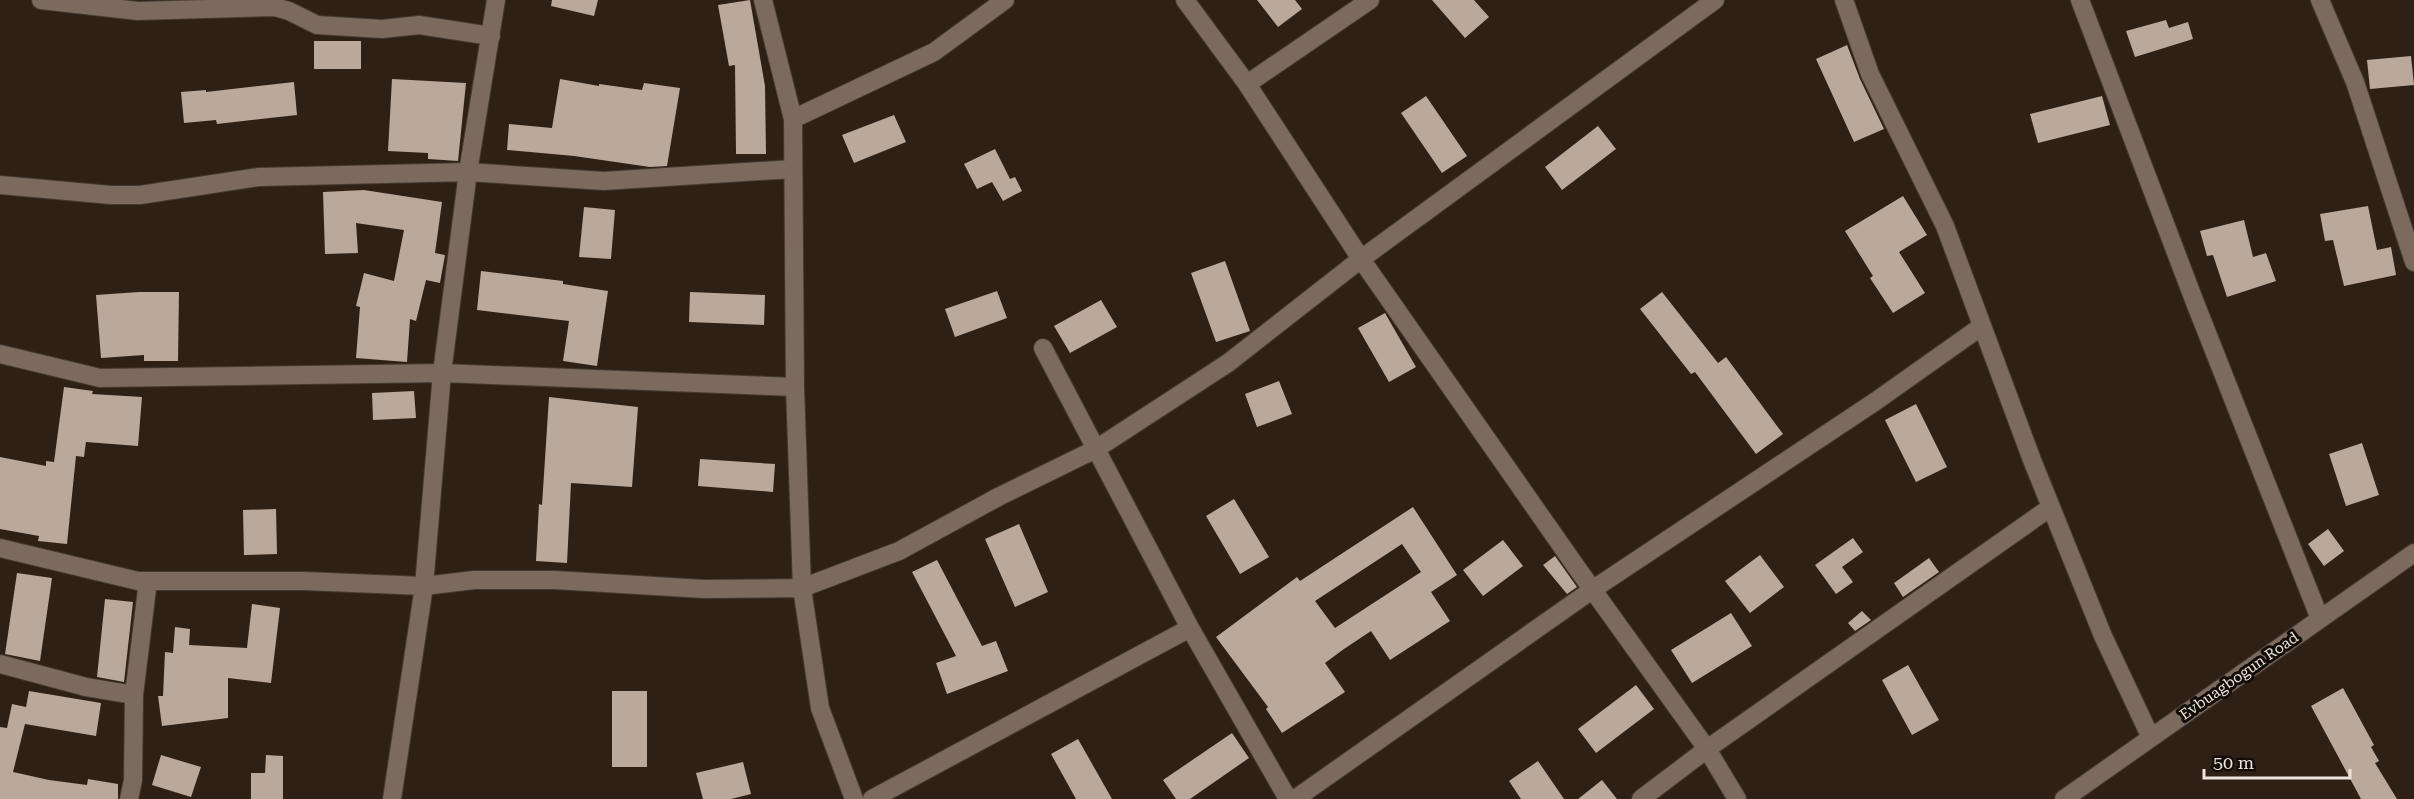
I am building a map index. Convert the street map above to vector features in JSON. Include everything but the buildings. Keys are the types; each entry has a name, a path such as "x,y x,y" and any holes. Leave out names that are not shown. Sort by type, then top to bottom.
{"street":[{"path":"41,0 138,11 275,8 289,11 317,25 382,28 419,25 491,36"},
{"path":"392,799 424,586 442,373 468,172 496,0"},
{"path":"763,0 793,119 795,387 802,588 820,708 854,799"},
{"path":"793,119 934,52 1005,0"},
{"path":"1185,0 1246,84 1361,259 1592,590 1707,749 1737,799"},
{"path":"1246,84 1370,0"},
{"path":"0,548 138,581 304,581 424,586 474,580 555,580 704,589 802,588 899,551 1000,496 1096,449 1228,363 1361,259 1716,0"},
{"path":"1844,0 1870,74 1945,225 2103,636 2151,738"},
{"path":"2080,0 2320,619"},
{"path":"2320,0 2355,82 2414,262"},
{"path":"0,185 111,195 140,195 259,177 468,172 604,181 793,169"},
{"path":"1294,799 1592,590 1876,401 1983,326"},
{"path":"1043,348 1190,628 1288,799"},
{"path":"0,354 100,378 442,373 795,387"},
{"path":"1641,799 1707,749 2052,507"},
{"name":"Evbuagbogun Road","path":"2064,799 2414,553"},
{"path":"129,799 133,780 134,695 148,581"},
{"path":"872,799 1190,628"},
{"path":"0,663 86,687 134,695"}]}
